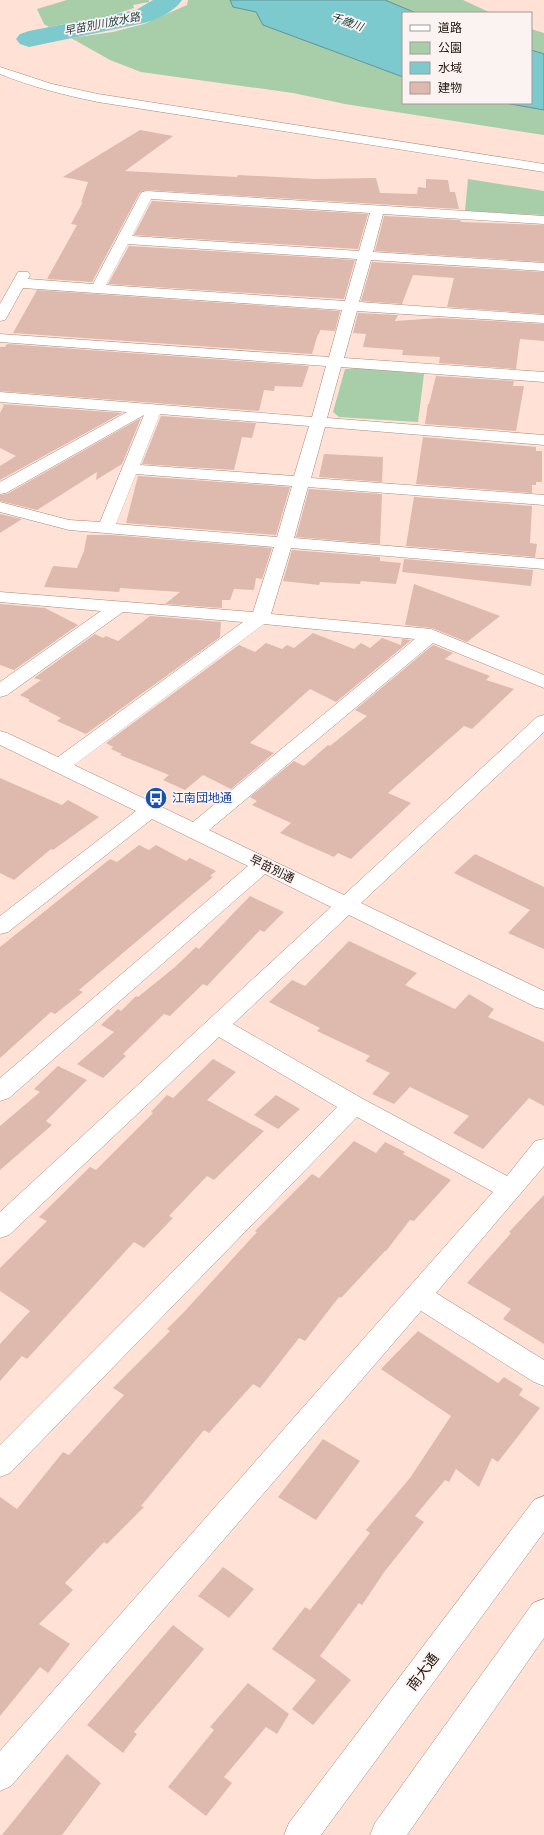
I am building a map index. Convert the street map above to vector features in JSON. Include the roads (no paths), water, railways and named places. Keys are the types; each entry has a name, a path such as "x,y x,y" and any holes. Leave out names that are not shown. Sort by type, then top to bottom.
{"street":[{"path":"0,70 18,78 64,91 131,104 544,168"},
{"path":"97,289 147,195 544,220"},
{"path":"59,766 260,618 284,543 378,210"},
{"path":"123,240 544,267"},
{"path":"0,317 21,279 97,289 544,319"},
{"path":"0,338 544,377"},
{"path":"0,397 544,440"},
{"path":"106,528 130,469 148,409"},
{"path":"0,489 148,409"},
{"path":"130,469 544,500"},
{"path":"0,507 69,525 544,564"},
{"path":"0,597 260,618 431,635 544,682"},
{"path":"0,691 120,606"},
{"path":"195,831 431,635"},
{"path":"0,1228 544,721"},
{"name":"早苗別通","path":"5,745 59,766 544,1001"},
{"path":"0,927 150,810"},
{"path":"0,1092 263,865"},
{"path":"218,1026 354,1105 510,1190"},
{"path":"0,1464 354,1105"},
{"path":"0,1775 510,1190 544,1148"},
{"path":"418,1295 544,1374"},
{"name":"南大通","path":"301,1835 544,1509"},
{"path":"387,1835 544,1613"}],"water":[{"name":"千歳川","path":"230,0 385,0 414,12 402,12 402,77 263,25 256,12 233,7"},
{"path":"532,50 544,54 544,110 511,104 532,104"}],"waterway":[{"name":"早苗別川放水路","path":"29,39 144,16 170,0"}],"place":[{"name":"江南団地通","path":"156,798"}]}
